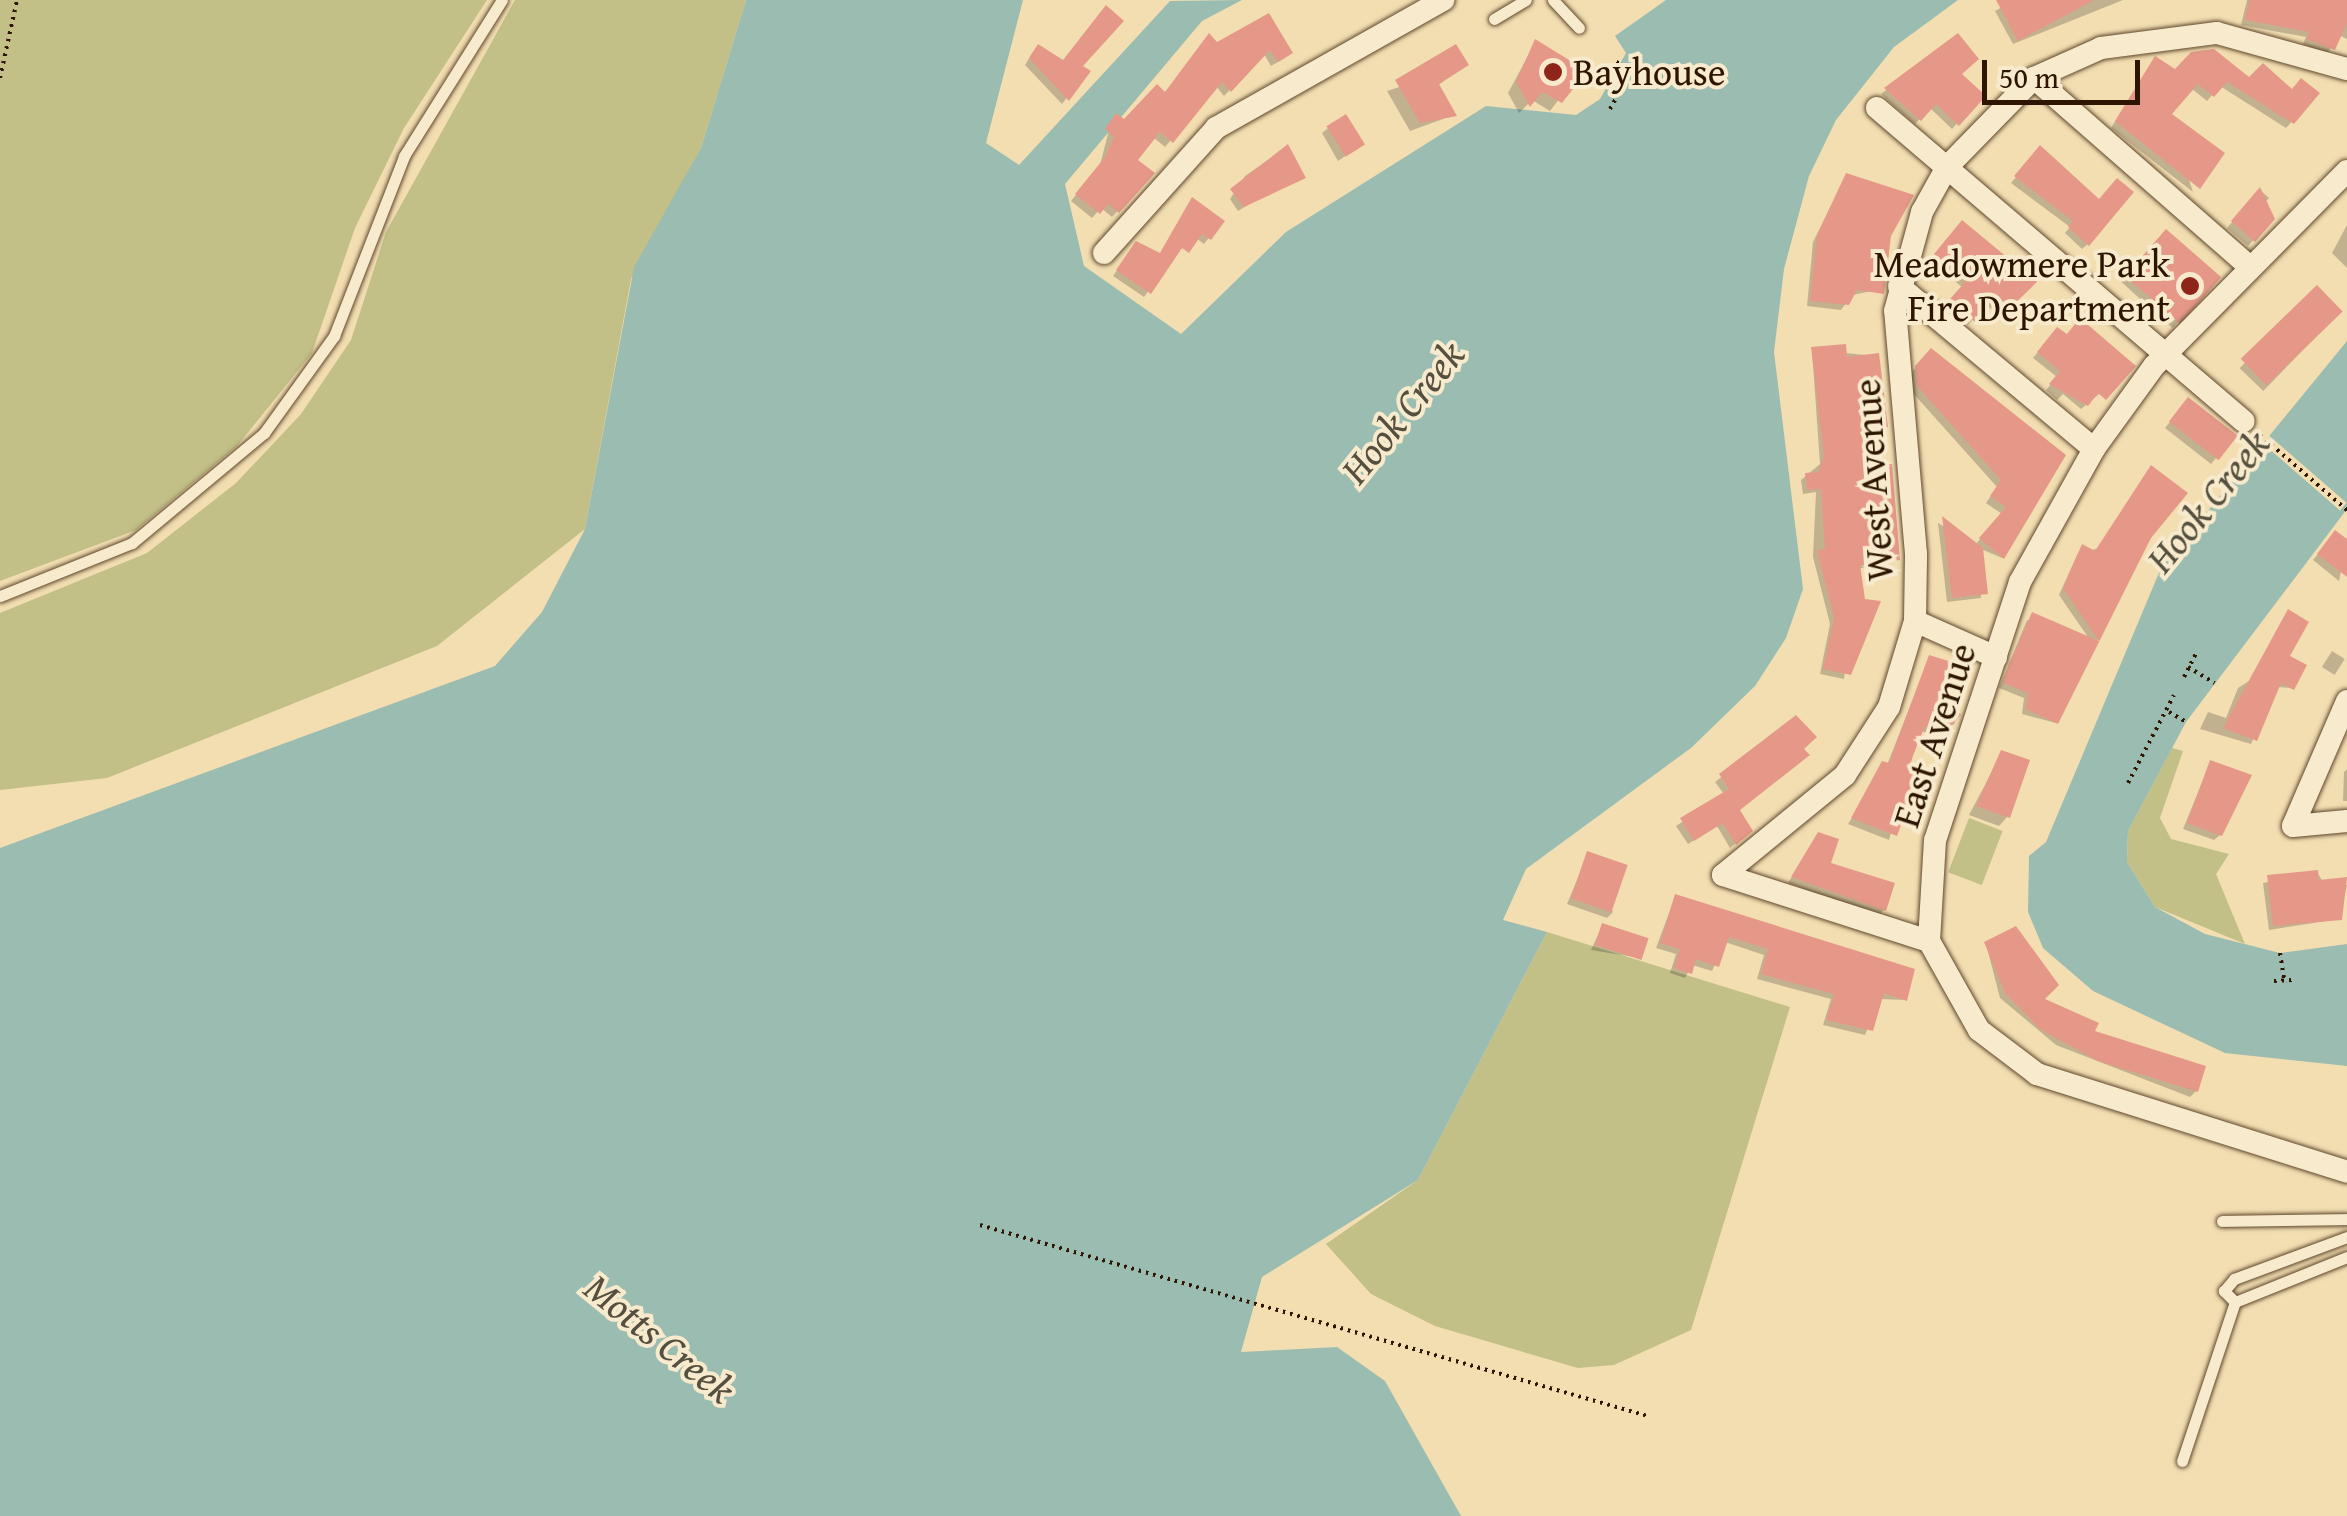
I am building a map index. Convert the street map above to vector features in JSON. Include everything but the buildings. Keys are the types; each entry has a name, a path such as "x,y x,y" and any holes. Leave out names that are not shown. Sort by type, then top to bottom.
{"street":[{"path":"1104,253 1216,128 1443,0"},
{"name":"West Avenue","path":"1929,941 1723,876 1845,775 1889,706 1915,620 1900,286 1947,168 2034,78 2101,48 2196,33 2272,42 2347,69"},
{"path":"2034,78 2250,267"},
{"path":"1877,108 2244,421"},
{"name":"East Avenue","path":"1929,941 1935,840 2020,582 2094,450 2165,352 2347,171"},
{"path":"1900,286 2094,450"},
{"path":"1915,620 1996,657"},
{"path":"2347,701 2293,826 2347,821"},
{"path":"1929,941 1980,1030 2037,1074 2347,1172"}],"lane":[{"path":"0,596 132,543 264,434 334,336 404,156 502,0"},
{"path":"1494,19 1526,0"},
{"path":"1553,0 1579,28"},
{"path":"2222,1221 2347,1219"},
{"path":"2235,1302 2224,1291 2234,1279 2347,1236"},
{"path":"2235,1302 2347,1258"},
{"path":"2182,1462 2235,1302"}],"path":[{"path":"0,78 17,0"},
{"path":"1610,110 1632,70 1616,62"},
{"path":"2244,421 2347,510"},
{"path":"2184,677 2196,652"},
{"path":"2188,667 2215,682"},
{"path":"2128,784 2174,695"},
{"path":"2168,711 2186,722"},
{"path":"2280,954 2285,983"},
{"path":"2274,982 2294,980"},
{"path":"980,1225 1648,1416"}],"shaded area":[{"path":"0,0 487,0 404,128 355,228 312,353 237,446 136,530 0,581"},
{"path":"515,0 746,0 701,148 631,279 585,529 437,646 107,778 0,790 0,613 147,553 236,483 301,414 351,340 386,232"},
{"path":"2172,748 2183,751 2160,818 2171,839 2229,854 2216,874 2245,944 2155,907 2127,862 2128,831"},
{"path":"1969,818 2003,831 1982,885 1948,872"},
{"path":"1547,932 1790,1007 1691,1330 1614,1365 1578,1368 1435,1326 1371,1294 1326,1244 1418,1180"}],"water":[{"path":"746,0 1023,0 986,143 1019,165 1170,1 1242,0 1202,21 1065,184 1084,266 1181,334 1286,232 1486,106 1576,115 1600,99 1626,53 1615,36 1666,0 1958,0 1894,47 1836,120 1809,176 1784,269 1774,352 1803,589 1786,638 1755,686 1691,748 1526,869 1503,920 1547,932 1418,1180 1262,1277 1241,1352 1337,1347 1385,1381 1461,1516 0,1516 0,848 495,666 542,612 585,529 634,267 701,148"},
{"path":"2347,341 2347,509 2186,722 2128,831 2127,862 2155,907 2205,934 2280,953 2347,944 2347,1066 2225,1053 2093,991 2043,948 2028,912 2029,856 2046,842 2161,568"}],"pier":[{"path":"2265,432 2347,503 2340,510 2258,440"}],"place":[{"name":"Bayhouse","path":"1553,72"},
{"name":"Meadowmere Park Fire Department","path":"2190,286"}],"water label":[{"name":"Hook Creek","path":"1402,412"},
{"name":"Hook Creek","path":"2207,501"},
{"name":"Motts Creek","path":"660,1338"}]}
